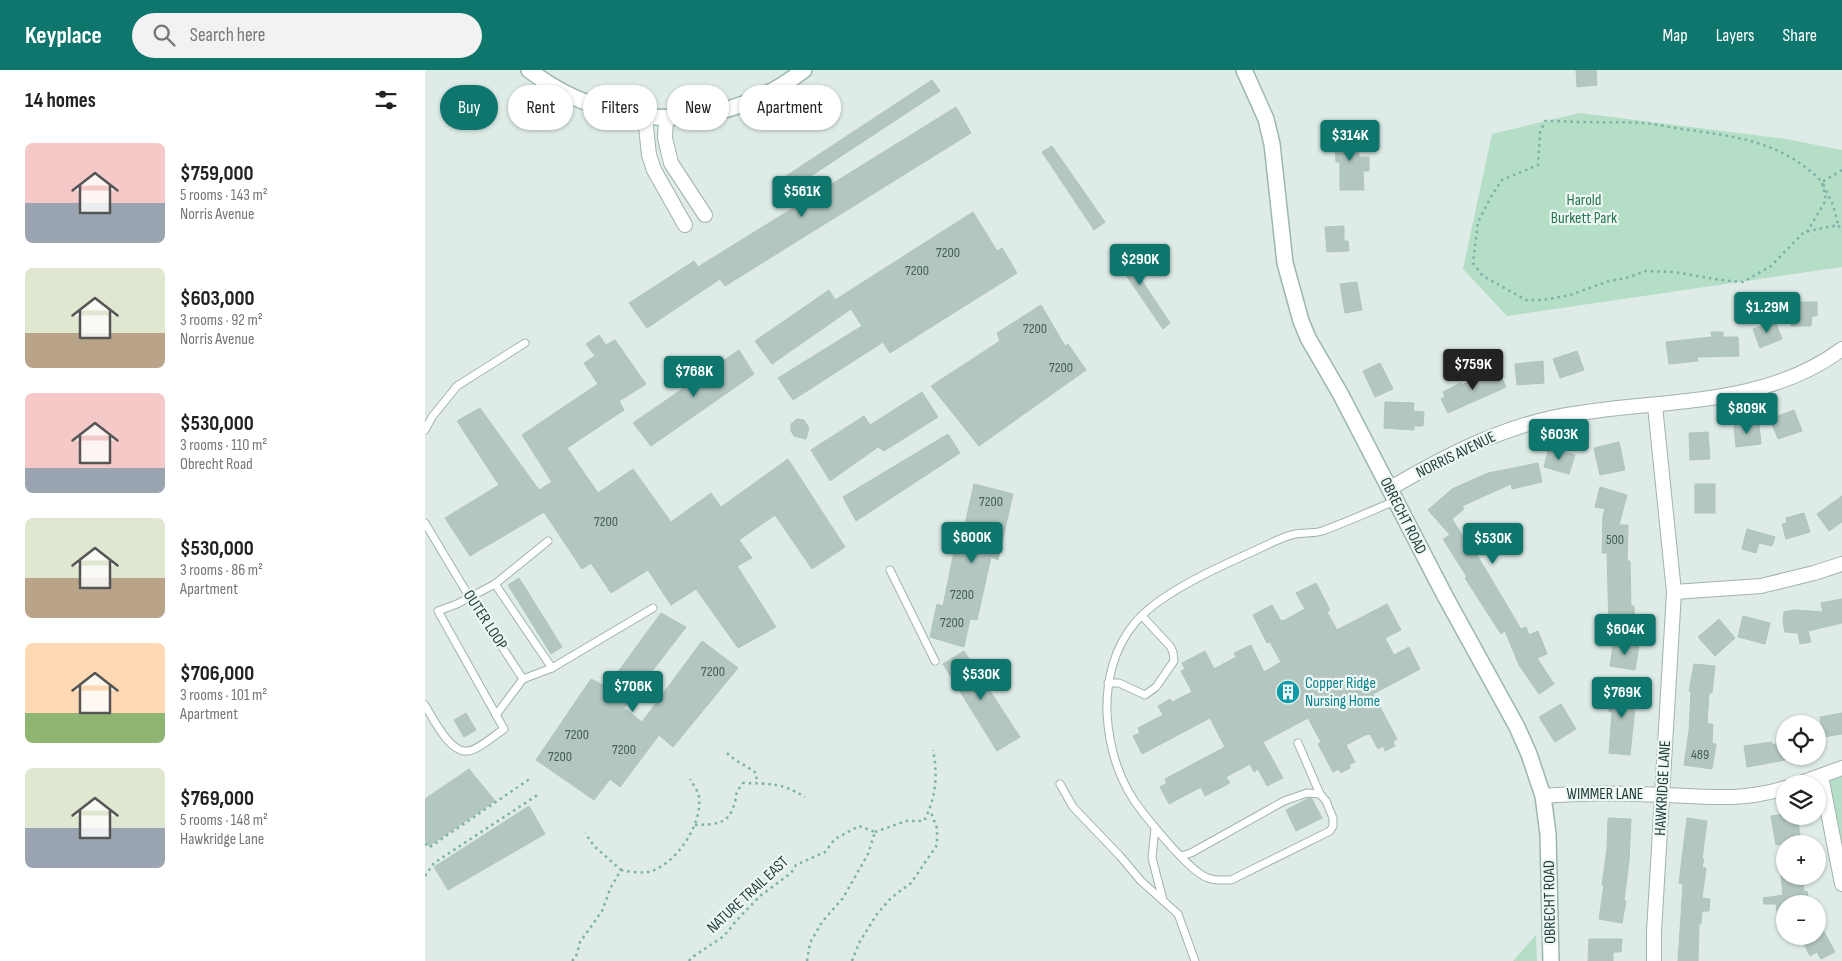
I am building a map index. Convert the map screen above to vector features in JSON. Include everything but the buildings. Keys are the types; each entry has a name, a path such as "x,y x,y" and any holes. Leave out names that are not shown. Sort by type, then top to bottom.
{"street":[{"path":"529,70 568,95 583,102"},
{"path":"657,118 694,115 746,103 766,94 804,70"},
{"name":"OBRECHT ROAD","path":"1245,70 1266,119 1271,144 1285,263 1301,321 1308,338 1341,395 1445,596 1517,726 1529,754 1543,796 1549,851 1551,961"},
{"path":"666,118 665,138 671,163 705,215"},
{"path":"646,130 649,155 654,170 685,225"},
{"name":"NORRIS AVENUE","path":"1392,495 1437,462 1495,435 1520,426 1594,411 1655,406 1733,396 1778,383 1809,370 1842,349"},
{"name":"HAWKRIDGE LANE","path":"1654,961 1654,932 1674,592 1655,406"},
{"path":"1674,592 1761,586 1842,564"},
{"path":"1824,775 1842,768"},
{"name":"WIMMER LANE","path":"1543,796 1579,792 1741,797 1776,791"},
{"path":"1826,802 1842,884"}],"lane":[{"path":"425,430 457,386 525,343"},
{"path":"1298,743 1320,794 1326,801 1333,818 1333,826 1329,831 1231,880 1221,881 1207,878 1181,856 1155,828 1139,808 1124,782 1113,755 1108,727 1107,695 1110,671 1122,643 1134,623 1178,589 1233,561 1295,534 1319,532 1392,495"},
{"name":"OUTER LOOP","path":"425,523 470,598 523,679"},
{"path":"425,705 451,746 459,750 467,752 476,748 504,729 438,612 470,598 495,584 549,541"},
{"path":"890,570 935,660"},
{"path":"495,584 552,668"},
{"path":"496,715 523,679 552,668 653,608"},
{"path":"1109,683 1119,683 1145,695 1156,687 1174,661 1170,646 1142,616"},
{"path":"1060,784 1073,807 1141,881 1178,914 1195,961"},
{"path":"1181,856 1191,853 1284,801 1307,793 1320,794"},
{"path":"1155,828 1152,858 1163,901"}],"path":[{"path":"1838,225 1807,232 1794,241 1771,266 1743,282 1674,272 1646,271 1626,278 1609,281 1570,295 1543,300 1526,300 1483,276 1473,263 1478,222 1492,195 1503,180 1538,165 1540,133 1545,121 1617,121 1651,124 1726,134 1757,142 1789,155 1810,170 1822,182 1833,206 1838,225 1842,230"},
{"path":"1822,182 1842,170"},
{"path":"1807,232 1826,200 1822,182"},
{"path":"807,961 809,943 822,922 843,898 868,854 875,832 906,820 924,821 930,810 935,788 936,764 933,750"},
{"path":"727,753 737,762 747,766 756,773 757,783"},
{"path":"425,845 427,844 430,847 531,778"},
{"path":"585,833 594,846 621,870 649,872 678,854 695,825 699,807 697,792 690,779"},
{"path":"695,825 720,823 727,817 734,805 736,792 743,783 775,783 805,797"},
{"path":"425,876 434,863 539,794"},
{"path":"852,961 859,943 877,914 891,898 911,882 937,845 937,828 930,810"},
{"name":"NATURE TRAIL EAST","path":"689,961 724,936 760,896 791,873 796,865 825,852 835,839 859,826 875,832"},
{"path":"572,961 576,957 579,942 602,912 611,887 621,870"}],"green space":[{"name":"Harold Burkett Park","path":"1580,113 1786,139 1842,150 1842,267 1507,316 1463,269 1492,134"},
{"path":"1842,770 1842,884 1826,802 1824,775"},
{"path":"1536,935 1537,961 1513,961"}],"place":[{"name":"Copper Ridge Nursing Home","path":"1288,692"}]}
